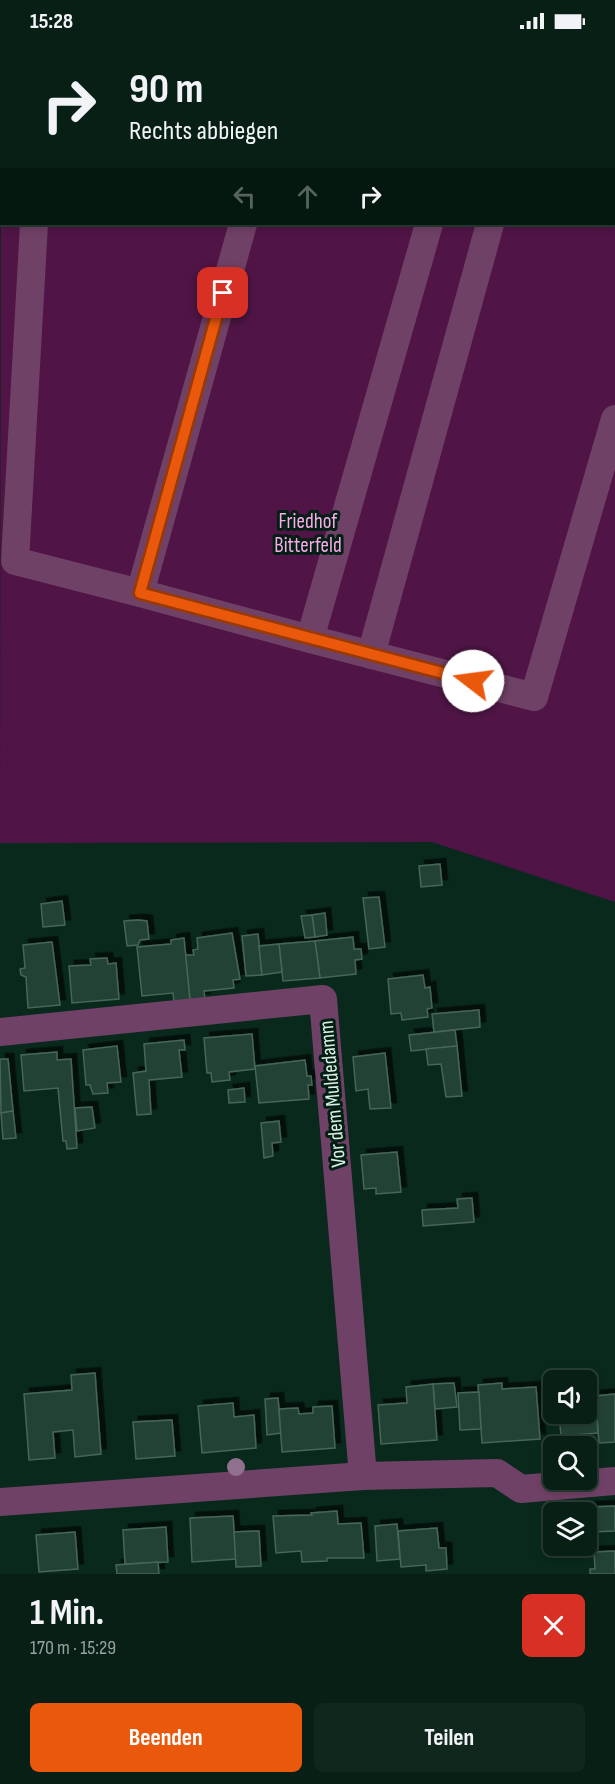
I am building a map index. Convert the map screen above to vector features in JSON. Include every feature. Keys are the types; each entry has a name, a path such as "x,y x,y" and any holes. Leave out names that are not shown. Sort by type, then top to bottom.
{"street":[{"path":"34,225 15,561 534,697 615,419"},
{"path":"140,593 243,225"},
{"path":"310,639 429,225"},
{"path":"371,655 489,225"},
{"name":"Vor dem Muldedamm","path":"0,1032 323,999 363,1476"},
{"path":"0,1502 363,1476 497,1473 521,1489 615,1481"}],"green space":[{"name":"Friedhof Bitterfeld","path":"1,225 615,225 615,902 432,842 0,843"}],"building":[{"path":"440,864 442,885 421,887 419,866"},
{"path":"379,897 385,947 369,949 363,898"},
{"path":"62,901 65,925 43,927 41,904"},
{"path":"325,913 327,935 315,937 312,915"},
{"path":"312,915 315,937 305,938 301,916"},
{"path":"124,921 147,921 149,939 140,940 138,945 127,946"},
{"path":"232,933 240,979 233,980 234,988 204,991 205,999 190,1000 185,955 194,955 193,950 198,949 197,938"},
{"path":"258,934 262,975 246,976 242,936"},
{"path":"353,937 354,949 361,949 362,959 355,960 356,974 320,978 315,941"},
{"path":"184,938 190,1000 174,1002 173,993 142,996 137,947 171,944 171,940"},
{"path":"315,941 320,978 283,981 279,944"},
{"path":"52,942 60,1005 28,1008 26,977 21,975 20,969 25,968 23,945"},
{"path":"279,944 282,972 262,975 259,946"},
{"path":"107,958 108,964 116,963 119,999 72,1003 69,966 91,965 90,959"},
{"path":"423,975 425,988 430,987 432,1008 427,1009 428,1017 402,1020 401,1013 391,1014 388,979"},
{"path":"479,1010 480,1027 434,1032 432,1014"},
{"path":"455,1030 457,1046 411,1051 409,1035"},
{"path":"252,1034 255,1069 229,1072 230,1080 212,1082 211,1073 207,1073 204,1038"},
{"path":"184,1040 185,1050 179,1050 182,1077 149,1080 151,1114 137,1115 133,1073 146,1071 144,1044"},
{"path":"117,1046 121,1082 107,1083 108,1093 93,1094 90,1085 86,1085 83,1050"},
{"path":"457,1046 462,1096 446,1097 441,1064 428,1065 426,1049"},
{"path":"57,1052 57,1060 71,1059 77,1148 67,1149 66,1141 63,1141 58,1088 24,1091 21,1055"},
{"path":"385,1053 391,1108 370,1109 368,1089 356,1091 353,1057"},
{"path":"0,1059 8,1059 13,1111 1,1113"},
{"path":"305,1060 307,1076 311,1076 312,1085 308,1085 309,1099 259,1103 255,1066"},
{"path":"244,1088 245,1102 229,1103 228,1090"},
{"path":"92,1107 95,1128 77,1131 75,1108"},
{"path":"13,1111 16,1138 3,1139 1,1113"},
{"path":"279,1121 281,1142 272,1143 273,1156 264,1158 261,1123"},
{"path":"397,1152 401,1192 376,1194 376,1188 364,1189 361,1155"},
{"path":"472,1198 474,1222 423,1226 422,1210 458,1208 457,1199"},
{"path":"95,1373 101,1454 75,1457 73,1430 53,1432 55,1458 29,1460 24,1394 72,1390 71,1375"},
{"path":"454,1383 457,1407 435,1409 433,1384"},
{"path":"502,1383 502,1389 536,1387 540,1439 482,1443 478,1385"},
{"path":"433,1384 437,1440 381,1444 378,1405 407,1403 406,1387"},
{"path":"479,1392 481,1429 460,1430 458,1393"},
{"path":"615,1394 615,1442 599,1443 597,1396"},
{"path":"278,1398 281,1433 267,1435 265,1399"},
{"path":"233,1403 234,1417 254,1415 256,1448 202,1453 198,1406"},
{"path":"332,1406 335,1448 282,1452 279,1409 298,1408 299,1414 313,1413 313,1407"},
{"path":"597,1416 598,1433 561,1436 560,1424 597,1424"},
{"path":"172,1420 175,1456 136,1459 133,1422"},
{"path":"615,1506 615,1531 597,1532 597,1507"},
{"path":"337,1511 338,1524 361,1523 364,1558 327,1558 327,1561 302,1562 301,1551 276,1553 273,1516 312,1515 311,1513"},
{"path":"233,1516 236,1559 192,1562 190,1518"},
{"path":"397,1524 400,1559 377,1561 375,1526"},
{"path":"166,1527 168,1562 125,1564 123,1530"},
{"path":"437,1528 439,1548 446,1548 447,1569 426,1571 426,1565 401,1567 398,1531"},
{"path":"259,1531 261,1566 236,1567 234,1532"},
{"path":"75,1532 78,1569 39,1572 36,1535"},
{"path":"615,1551 615,1574 590,1574 590,1569 595,1569 594,1556 597,1556 597,1552"},
{"path":"158,1562 159,1574 117,1574 116,1565"}],"route":[{"path":"223,293 140,593 473,681"}]}
